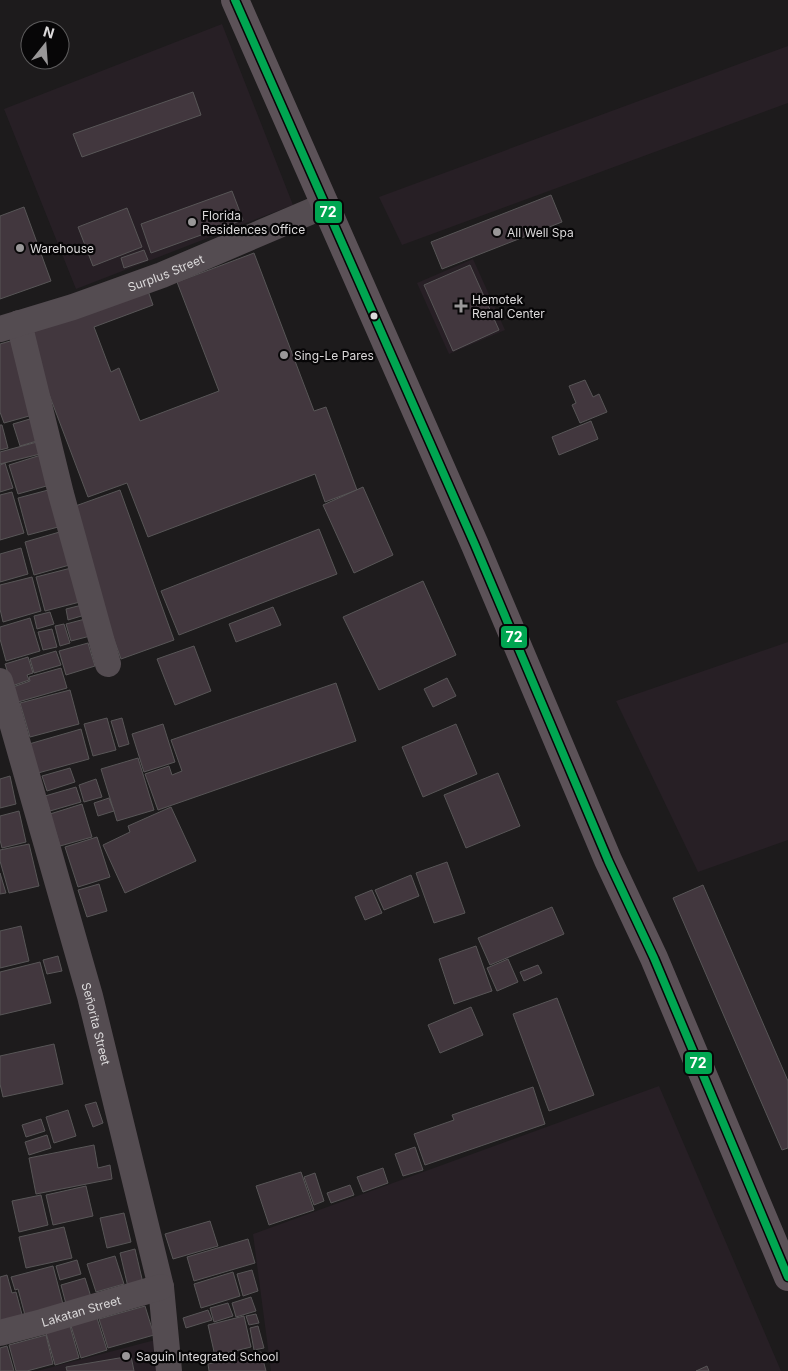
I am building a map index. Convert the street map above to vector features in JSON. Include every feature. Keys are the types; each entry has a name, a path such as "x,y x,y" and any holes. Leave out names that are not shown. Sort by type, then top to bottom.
{"highway":[{"path":"235,0 533,682 608,860 654,958 788,1277"}],"street":[{"name":"Surplus Street","path":"10,326 73,307 162,275 326,205"},
{"path":"10,326 62,494 108,664"},
{"name":"Señorita Street","path":"0,681 90,996 161,1287 169,1371"},
{"name":"Lakatan Street","path":"0,1333 161,1287"}],"shaded area":[{"path":"222,24 293,205 76,289 4,109"},
{"path":"788,46 788,103 402,245 379,197"},
{"name":"Hemotek Renal Center","path":"473,259 505,330 449,354 417,283"},
{"path":"788,642 788,840 698,872 616,701"},
{"path":"659,1086 781,1371 271,1371 253,1234"},
{"name":"Saguin Integrated School","path":"155,1340 157,1371 37,1371"}],"building":[{"path":"193,92 201,115 82,157 73,134"},
{"name":"Florida Residences Office","path":"232,191 243,220 151,253 141,224"},
{"name":"All Well Spa","path":"551,195 562,222 442,269 431,242"},
{"name":"Warehouse","path":"24,207 51,281 0,299 0,216"},
{"path":"127,208 142,247 93,266 78,227"},
{"path":"144,250 148,260 124,268 121,258"},
{"path":"254,253 314,411 326,407 357,490 325,502 315,474 148,537 127,483 88,497 25,331 146,285 153,305 94,327 111,372 119,368 140,421 219,391 177,282"},
{"name":"Hemotek Renal Center","path":"470,265 499,330 453,351 424,285"},
{"path":"17,339 40,413 4,423 0,412 0,344"},
{"path":"585,380 593,397 599,394 607,412 580,423 572,405 576,403 569,386"},
{"path":"40,416 47,438 20,446 13,424"},
{"path":"591,421 598,439 559,455 552,437"},
{"path":"0,425 2,425 8,448 0,450"},
{"path":"37,442 40,454 0,464 0,452"},
{"path":"41,455 50,485 18,494 9,465"},
{"path":"5,463 13,488 0,492 0,465"},
{"path":"363,487 393,555 354,573 323,505"},
{"path":"52,489 62,526 28,535 18,498"},
{"path":"120,490 174,640 121,659 67,509"},
{"path":"12,492 24,533 0,540 0,495"},
{"path":"319,529 337,574 179,635 161,591"},
{"path":"63,531 73,564 34,575 25,542"},
{"path":"21,548 28,574 0,582 0,554"},
{"path":"71,568 80,602 45,611 36,577"},
{"path":"32,577 41,611 3,622 0,609 0,585"},
{"path":"423,581 456,655 379,690 343,617"},
{"path":"82,605 85,615 68,620 66,609"},
{"path":"273,607 281,625 236,642 229,624"},
{"path":"50,612 54,624 37,629 34,616"},
{"path":"30,618 40,651 6,661 0,639 0,627"},
{"path":"89,618 94,635 71,641 66,624"},
{"path":"64,624 70,643 60,646 55,626"},
{"path":"52,629 57,647 43,650 38,632"},
{"path":"88,643 95,666 66,675 59,651"},
{"path":"194,646 211,691 175,705 157,659"},
{"path":"56,651 61,665 34,673 30,659"},
{"path":"28,657 33,673 27,675 29,680 12,686 5,664"},
{"path":"61,668 67,688 18,702 13,687 30,681 29,677"},
{"path":"447,678 456,696 433,707 424,689"},
{"path":"336,683 356,741 158,810 145,774 169,766 172,775 182,771 171,740"},
{"path":"70,690 79,724 30,737 20,703"},
{"path":"107,718 116,750 93,756 84,724"},
{"path":"122,718 129,744 119,747 111,721"},
{"path":"163,724 175,762 144,772 132,734"},
{"path":"456,724 477,774 423,797 402,747"},
{"path":"81,729 89,759 38,773 29,744"},
{"path":"138,758 154,810 117,821 101,769"},
{"path":"70,768 75,782 47,791 42,776"},
{"path":"498,773 520,826 466,848 444,795"},
{"path":"10,776 16,804 0,808 0,779"},
{"path":"96,779 102,797 84,802 79,785"},
{"path":"76,787 81,802 50,811 45,796"},
{"path":"109,798 114,811 98,816 94,803"},
{"path":"82,804 92,837 60,846 50,814"},
{"path":"171,807 196,861 125,893 103,845 130,832 128,826"},
{"path":"19,811 26,842 2,848 0,816"},
{"path":"97,837 110,877 78,887 65,847"},
{"path":"29,844 39,886 9,893 0,861 0,850"},
{"path":"447,862 465,913 434,923 416,873"},
{"path":"0,873 6,893 0,894"},
{"path":"411,875 419,896 384,910 375,890"},
{"path":"99,884 107,911 87,917 78,890"},
{"path":"703,885 788,1081 788,1148 782,1150 673,898"},
{"path":"372,890 382,913 365,920 355,897"},
{"path":"552,907 564,934 490,965 478,938"},
{"path":"21,926 29,961 0,968 0,931"},
{"path":"476,946 492,991 454,1004 439,959"},
{"path":"58,956 62,971 47,974 43,960"},
{"path":"508,959 518,982 497,991 487,968"},
{"path":"40,962 51,1003 0,1015 0,972"},
{"path":"538,965 542,973 524,981 520,972"},
{"path":"557,998 594,1095 549,1111 513,1014"},
{"path":"471,1007 483,1035 440,1053 428,1025"},
{"path":"54,1044 63,1084 3,1097 0,1084 0,1056"},
{"path":"533,1087 545,1124 425,1165 414,1134 454,1120 452,1115"},
{"path":"96,1102 103,1123 93,1127 85,1105"},
{"path":"68,1110 76,1136 54,1143 46,1117"},
{"path":"41,1119 45,1131 26,1137 22,1125"},
{"path":"47,1135 51,1148 29,1155 25,1142"},
{"path":"94,1145 98,1168 110,1165 112,1179 36,1194 29,1158"},
{"path":"415,1147 423,1170 403,1176 395,1154"},
{"path":"383,1168 388,1183 363,1192 357,1177"},
{"path":"301,1172 314,1210 269,1225 256,1186"},
{"path":"315,1173 324,1201 314,1205 304,1177"},
{"path":"350,1185 354,1195 331,1203 327,1193"},
{"path":"86,1186 93,1216 53,1225 46,1195"},
{"path":"41,1195 48,1225 19,1232 12,1201"},
{"path":"124,1213 131,1242 107,1248 100,1218"},
{"path":"210,1221 218,1246 173,1259 165,1234"},
{"path":"64,1227 72,1258 26,1268 19,1237"},
{"path":"248,1239 255,1263 194,1281 187,1257"},
{"path":"135,1249 143,1283 128,1287 120,1253"},
{"path":"115,1256 124,1284 96,1292 87,1264"},
{"path":"77,1260 81,1274 60,1280 56,1266"},
{"path":"53,1266 64,1308 26,1319 18,1289 15,1290 11,1277"},
{"path":"252,1270 258,1291 243,1296 237,1274"},
{"path":"233,1272 240,1296 201,1308 194,1284"},
{"path":"7,1275 12,1293 16,1292 23,1318 0,1324 0,1277"},
{"path":"85,1278 91,1297 66,1304 61,1285"},
{"path":"251,1297 256,1311 236,1317 232,1303"},
{"path":"228,1303 233,1316 214,1322 210,1308"},
{"path":"145,1306 154,1335 108,1348 99,1319"},
{"path":"208,1310 212,1320 186,1328 183,1318"},
{"path":"256,1314 259,1323 249,1325 246,1316"},
{"path":"244,1316 251,1347 215,1356 208,1325"},
{"path":"97,1318 107,1350 81,1358 71,1326"},
{"path":"70,1326 79,1358 55,1365 46,1333"},
{"path":"258,1326 264,1348 254,1350 250,1328"},
{"path":"46,1335 53,1364 27,1371 16,1371 9,1345"},
{"path":"7,1346 14,1371 0,1371 0,1348"},
{"path":"261,1352 266,1371 209,1371 208,1364"},
{"path":"131,1356 134,1371 67,1371 66,1367"},
{"path":"707,1366 709,1371 696,1371"}],"transit line":[{"name":"72","path":"235,0 475,545 608,860 654,958 788,1277"}],"place":[{"name":"Florida Residences Office","path":"192,222"},
{"name":"All Well Spa","path":"497,232"},
{"name":"Warehouse","path":"20,248"},
{"name":"Hemotek Renal Center","path":"461,306"},
{"name":"Sing-Le Pares","path":"284,355"},
{"name":"Saguin Integrated School","path":"126,1356"}]}
